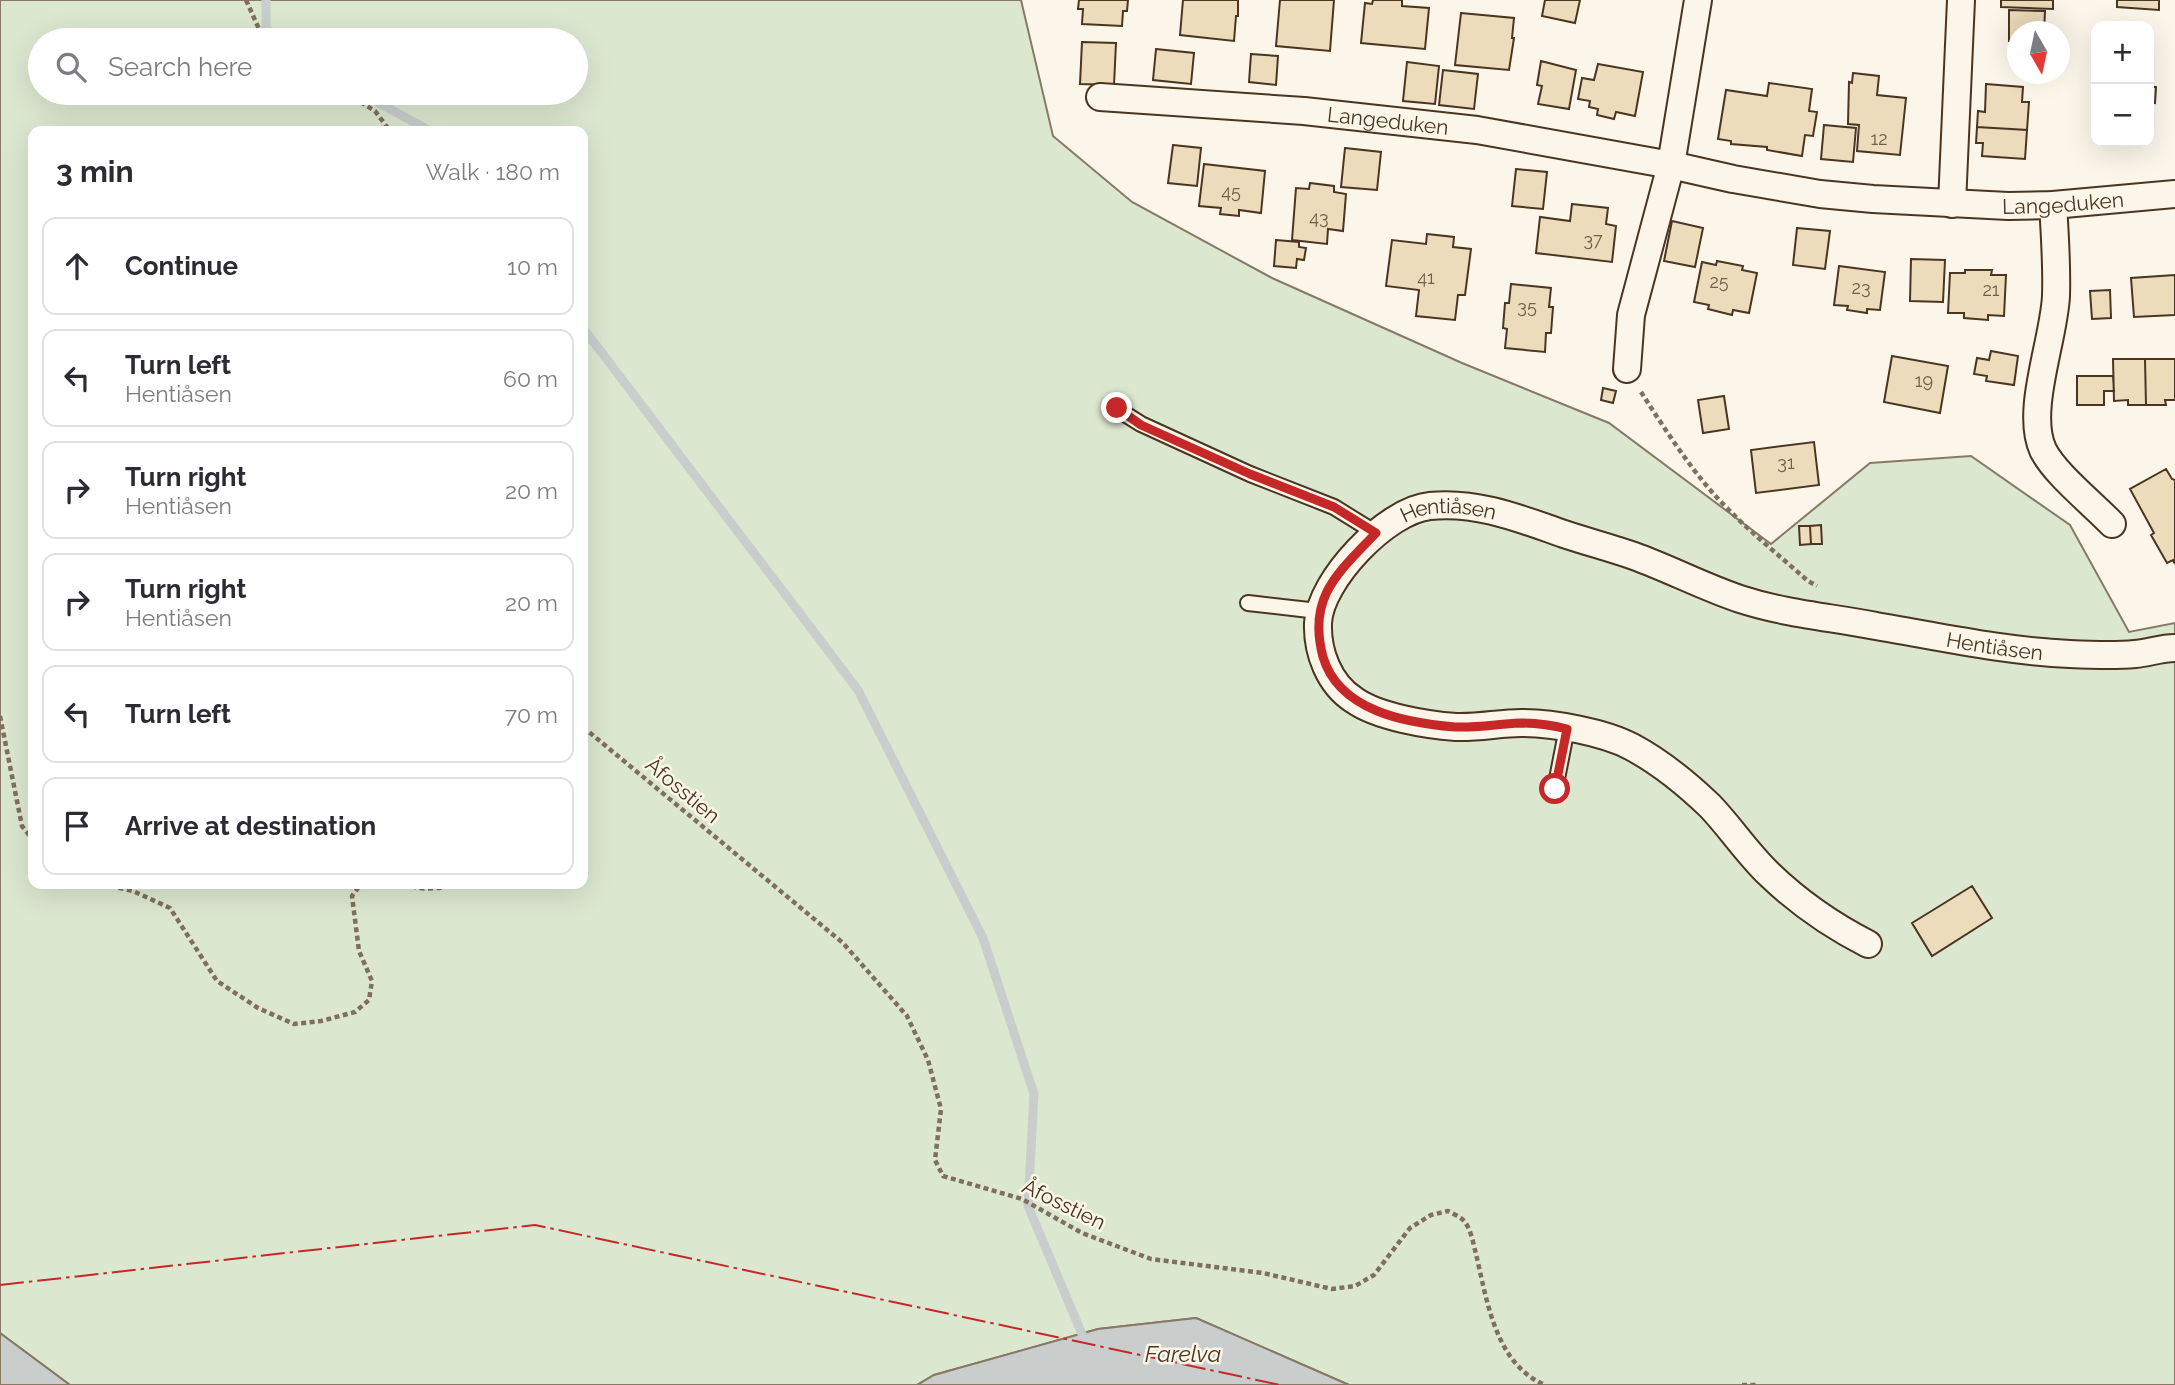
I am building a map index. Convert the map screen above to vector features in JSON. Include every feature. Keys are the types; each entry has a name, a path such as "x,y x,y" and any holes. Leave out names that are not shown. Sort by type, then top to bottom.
{"street":[{"path":"1627,369 1628,338 1636,290 1671,166 1698,0"},
{"path":"1952,204 1961,0"},
{"name":"Langeduken","path":"1100,97 1304,111 1477,130 1820,194 1952,204 2053,205 2175,194"},
{"path":"2053,205 2056,297 2037,409 2037,429 2043,449 2054,466 2112,524"},
{"name":"Hentiåsen","path":"1318,611 1336,578 1376,533 1403,514 1425,506 1451,505 1482,508 1635,556 1738,598 1794,614 1989,647 2071,655 2135,654 2175,648"},
{"path":"1318,611 1317,635 1325,663 1332,680 1355,701 1385,714 1421,722 1458,727 1522,723 1567,729 1628,745 1662,766 1709,806 1765,870 1794,898 1835,927 1868,944"}],"lane":[{"path":"1117,408 1141,425 1189,447 1334,507 1376,533"},
{"path":"1248,603 1318,611"},
{"path":"1555,789 1567,729"}],"path":[{"path":"246,0 259,28"},
{"path":"365,105 375,111 386,126"},
{"path":"1627,369 1668,434 1707,486 1756,535 1808,581 1819,587"},
{"path":"0,716 22,826 28,834"},
{"name":"Åfosstien","path":"588,731 843,943 907,1016 928,1060 941,1109 935,1160 943,1176 1022,1199 1082,1233 1152,1259 1263,1273 1332,1289 1354,1286 1374,1275 1410,1228 1432,1215 1448,1211 1464,1220 1471,1234 1492,1323 1510,1357 1536,1381 1545,1385"},
{"path":"124,889 170,908 217,981 258,1008 294,1024 355,1013 369,1000 372,981 359,951 352,896 357,889"},
{"path":"1742,1385 1758,1385"}],"green space":[{"path":"0,0 1021,0 1053,136 1132,202 1272,278 1462,363 1609,423 1771,544 1870,463 1971,456 2070,525 2129,632 2175,623 2175,1385 1349,1385 1196,1318 1098,1329 934,1375 917,1385 70,1385 0,1333"}],"water":[{"name":"Farelva","path":"1196,1318 1349,1385 917,1385 934,1375 1098,1329"},
{"path":"0,1333 70,1385 0,1385"}],"building":[{"path":"1079,0 1128,0 1127,11 1123,11 1122,26 1082,24 1083,9 1078,9"},
{"path":"1183,0 1238,0 1234,41 1180,35"},
{"path":"1280,0 1334,0 1330,51 1276,46"},
{"path":"1373,0 1402,0 1402,6 1429,8 1425,49 1361,43 1365,3 1372,4"},
{"path":"1545,0 1580,0 1575,23 1542,16"},
{"path":"2001,0 2053,0 2053,9 2001,7"},
{"path":"2117,0 2159,0 2159,10 2117,7"},
{"path":"2009,10 2045,11 2045,21 2009,21"},
{"path":"1461,13 1514,18 1509,70 1455,65"},
{"path":"1082,42 1116,43 1114,85 1080,84"},
{"path":"1156,49 1194,53 1191,84 1153,80"},
{"path":"1251,54 1278,56 1276,85 1249,82"},
{"path":"1541,61 1576,70 1569,109 1538,104 1542,86 1537,85"},
{"path":"1407,62 1439,66 1435,104 1403,101"},
{"path":"1598,64 1643,72 1635,116 1616,112 1614,119 1597,115 1598,109 1589,107 1590,101 1578,99 1582,78 1594,80"},
{"path":"1443,70 1478,74 1474,109 1439,105"},
{"path":"1853,73 1879,76 1877,95 1906,98 1900,155 1857,151 1859,125 1848,124 1849,82 1852,83"},
{"path":"1769,83 1812,89 1809,111 1817,112 1813,136 1805,135 1802,156 1767,150 1767,147 1731,144 1731,141 1718,139 1726,90 1767,96"},
{"path":"1986,84 2023,87 2022,102 2029,102 2027,130 1977,127 1978,111 1985,112"},
{"path":"1824,125 1856,128 1853,162 1821,159"},
{"path":"1977,127 2027,130 2025,159 1982,156 1983,143 1976,143"},
{"path":"1173,145 1201,148 1197,186 1168,183"},
{"path":"1345,148 1381,152 1377,190 1341,187"},
{"path":"1204,164 1265,171 1261,213 1239,210 1239,216 1220,214 1221,208 1199,206"},
{"path":"1516,169 1547,172 1543,209 1512,206"},
{"path":"1310,183 1334,186 1334,192 1346,194 1343,231 1328,229 1327,244 1292,240 1296,188 1309,189"},
{"path":"1572,204 1608,208 1606,224 1616,226 1612,262 1536,253 1540,217 1570,221"},
{"path":"1672,221 1703,228 1695,267 1664,261"},
{"path":"1797,228 1830,231 1825,269 1793,265"},
{"path":"1427,234 1454,237 1453,247 1471,249 1465,295 1458,295 1455,320 1416,316 1419,290 1386,286 1392,240 1426,244"},
{"path":"1276,240 1299,242 1299,247 1306,248 1304,260 1297,259 1296,268 1274,266"},
{"path":"1911,259 1945,260 1943,302 1910,301"},
{"path":"1717,261 1743,266 1742,270 1757,273 1749,313 1733,310 1732,315 1694,302 1702,262 1716,265"},
{"path":"1839,266 1885,272 1880,310 1867,309 1867,313 1847,310 1848,306 1834,305"},
{"path":"1965,270 1992,270 1991,275 2006,275 2004,316 1988,315 1988,320 1964,318 1964,313 1948,313 1950,273 1965,273"},
{"path":"2175,275 2175,315 2134,317 2131,278"},
{"path":"1511,284 1551,288 1551,333 1546,333 1545,352 1505,348 1505,303 1509,303"},
{"path":"2110,290 2111,318 2092,319 2090,291"},
{"path":"1991,351 2018,356 2014,385 1986,381 1987,376 1974,374 1977,358 1989,360"},
{"path":"1892,356 1948,366 1940,413 1884,402"},
{"path":"2113,359 2145,359 2146,405 2128,405 2128,400 2114,401"},
{"path":"2145,359 2175,359 2175,400 2165,400 2166,405 2146,405"},
{"path":"2077,376 2113,376 2114,391 2104,391 2104,405 2077,405"},
{"path":"1603,388 1616,391 1613,403 1601,400"},
{"path":"1724,396 1729,429 1703,433 1698,400"},
{"path":"1814,442 1819,485 1756,493 1751,450"},
{"path":"2166,469 2175,480 2175,564 2173,560 2167,563 2130,489"},
{"path":"1821,525 1822,544 1811,544 1810,526"},
{"path":"1799,526 1810,526 1811,544 1800,545"},
{"path":"1972,886 1992,918 1932,956 1912,923"}],"waterway":[{"path":"266,0 266,28"},
{"path":"383,105 421,126"},
{"path":"588,335 858,690 983,938 1034,1094 1028,1206 1082,1334"}],"power":[{"path":"0,1285 535,1225 1280,1385"}],"route":[{"path":"1117,408 1141,425 1250,474 1334,507 1376,533 1329,588 1318,611 1317,635 1332,680 1355,701 1385,714 1421,722 1458,727 1522,723 1567,729 1555,789"}]}
